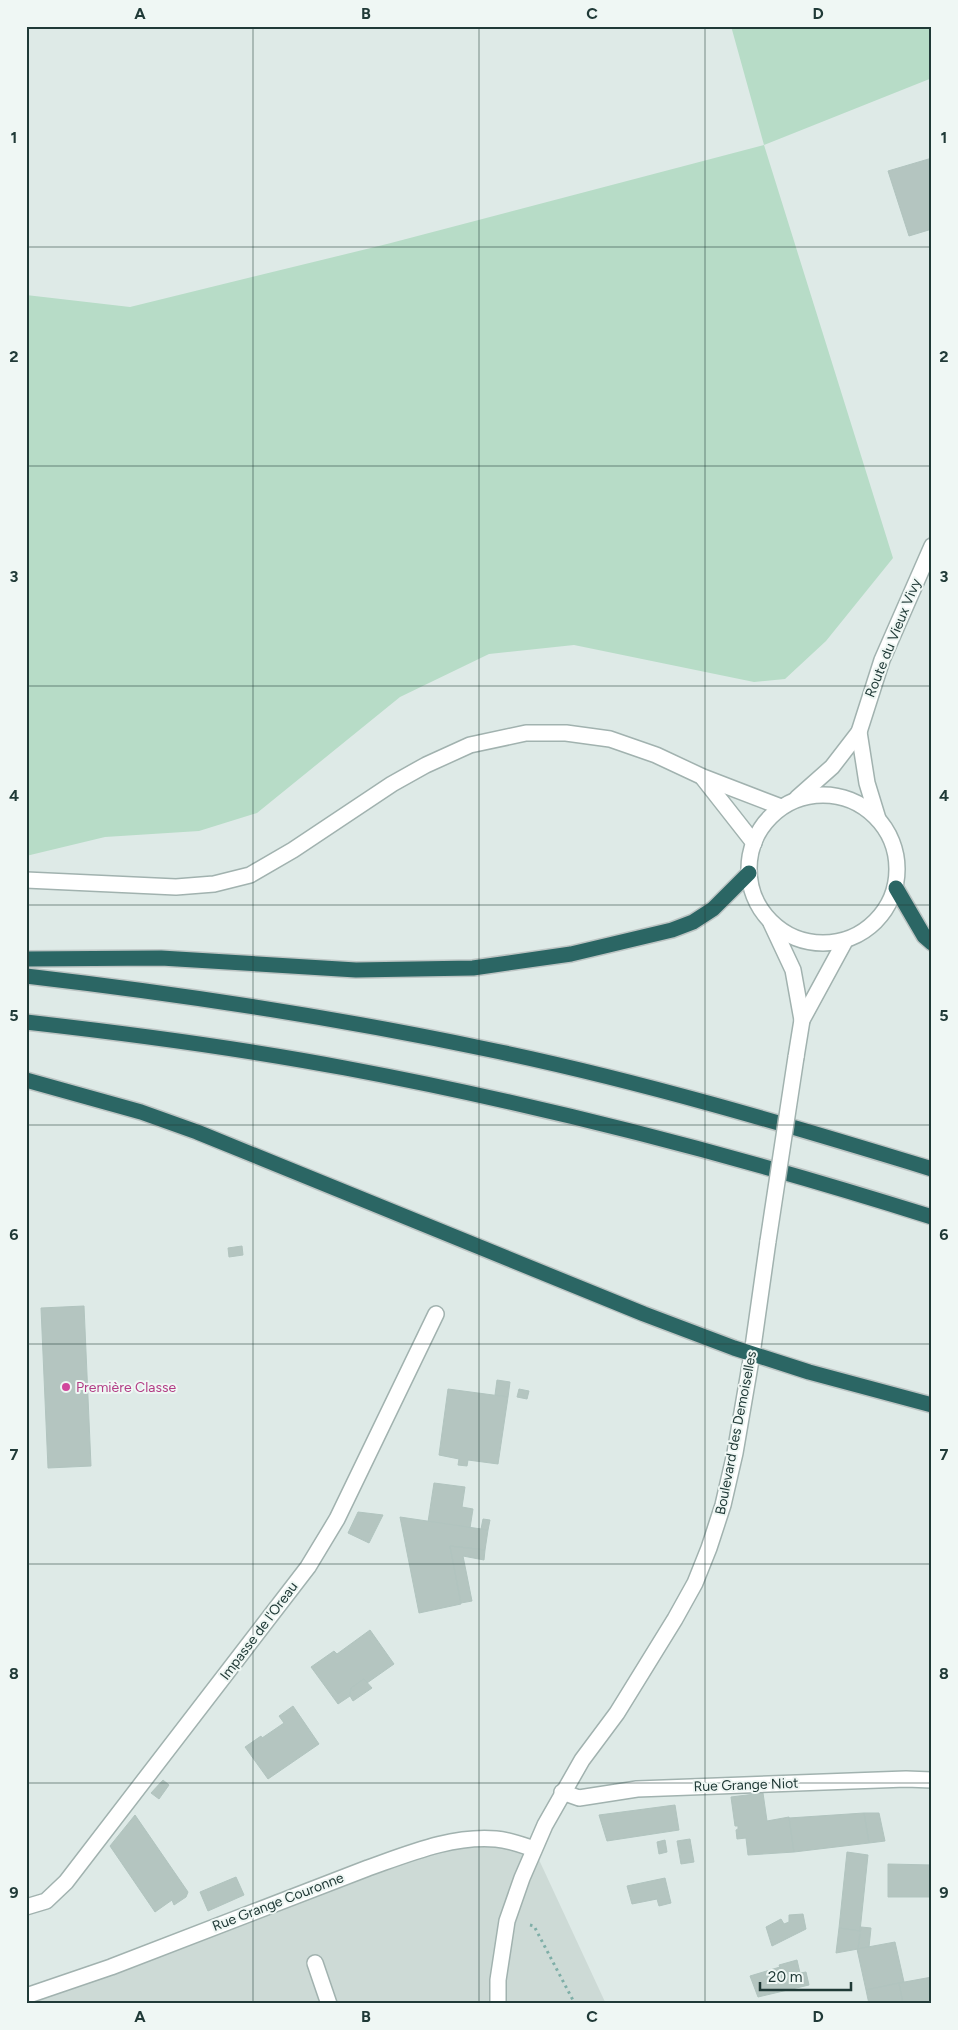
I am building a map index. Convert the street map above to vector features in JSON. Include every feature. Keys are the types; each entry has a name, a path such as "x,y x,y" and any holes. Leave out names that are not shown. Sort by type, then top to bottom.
{"highway":[{"path":"26,959 161,958 356,970 473,968 571,954 672,930 693,922 714,909 748,873"},
{"path":"896,888 924,936 932,943"},
{"path":"26,976 234,1002 352,1022 488,1049 735,1110 932,1169"},
{"path":"26,1022 110,1031 228,1048 344,1068 476,1095 600,1122 722,1154 932,1217"},
{"path":"26,1080 142,1112 198,1132 644,1314 752,1354 809,1372 932,1405"}],"street":[{"name":"Route du Vieux Vivy","path":"795,800 832,767 859,732 882,660 932,546"},
{"name":"Route du Vieux Vivy","path":"859,732 867,783 878,819"},
{"path":"26,880 176,887 214,884 250,875 292,850 392,784 426,765 470,745 526,733 566,733 610,739 656,755 702,777 781,808"},
{"path":"702,777 754,843"},
{"path":"817,795 839,797 860,805 878,819 892,840 898,864 896,888 885,911 867,930 845,941 819,944 793,938 771,923 755,900 748,873 754,843 765,823 781,808 795,800 817,795"},
{"name":"Boulevard des Demoiselles","path":"771,923 793,970 802,1020"},
{"name":"Boulevard des Demoiselles","path":"498,2004 498,1980 507,1921 534,1849 562,1792 582,1760 617,1713 675,1619 695,1583 709,1548 723,1505 735,1453 752,1354 802,1020 845,941"},
{"name":"Impasse de l'Oreau","path":"26,1907 46,1901 66,1882 308,1567 337,1519 436,1314"},
{"name":"Rue Grange Niot","path":"562,1792 579,1798 637,1789 906,1779 932,1780"},
{"name":"Rue Grange Couronne","path":"26,1996 111,1967 409,1854 453,1842 494,1839 512,1841 534,1849"},
{"path":"315,1963 329,2004"}],"path":[{"path":"507,1921 534,1926 575,2004"}],"shaded area":[{"path":"453,1841 534,1849 606,2004 26,2004 26,1996"}],"green space":[{"path":"731,26 932,26 932,78 764,145"},
{"path":"764,145 893,558 826,641 785,679 754,682 574,645 489,654 400,697 257,813 199,831 105,837 26,856 26,295 130,307 387,244"}],"building":[{"path":"932,158 932,229 909,236 888,171"},
{"path":"242,1246 243,1255 229,1257 228,1248"},
{"name":"Première Classe","path":"84,1306 91,1466 48,1468 41,1308"},
{"path":"497,1380 510,1382 508,1397 495,1395"},
{"path":"448,1389 508,1397 498,1464 468,1460 467,1466 458,1465 459,1459 439,1455"},
{"path":"519,1389 529,1391 527,1399 517,1397"},
{"path":"434,1483 465,1487 462,1507 473,1509 470,1528 428,1522"},
{"path":"358,1512 383,1515 369,1543 348,1533"},
{"path":"400,1517 488,1530 485,1550 450,1546 461,1604 419,1613"},
{"path":"483,1519 490,1520 488,1530 481,1529"},
{"path":"450,1546 485,1550 484,1560 463,1556 472,1601 461,1603"},
{"path":"370,1630 394,1664 367,1683 364,1679 351,1688 350,1696 338,1704 311,1667 334,1651 337,1654"},
{"path":"364,1679 372,1688 353,1701 350,1696 351,1688"},
{"path":"293,1706 319,1744 268,1779 245,1747 284,1723 279,1716"},
{"path":"163,1780 169,1785 159,1799 151,1793"},
{"path":"763,1793 767,1821 789,1817 794,1852 748,1855 746,1838 737,1839 736,1830 738,1826 735,1826 731,1797"},
{"path":"675,1805 679,1830 607,1841 599,1815"},
{"path":"864,1813 879,1813 885,1841 869,1843"},
{"path":"864,1813 869,1843 794,1852 789,1818"},
{"path":"135,1815 188,1892 186,1897 174,1905 172,1900 155,1912 110,1846"},
{"path":"690,1839 694,1862 681,1864 677,1841"},
{"path":"665,1840 667,1852 659,1854 657,1842"},
{"path":"847,1852 868,1855 860,1931 839,1928"},
{"path":"888,1864 932,1865 932,1897 888,1897"},
{"path":"236,1877 244,1895 208,1911 200,1892"},
{"path":"665,1878 671,1903 659,1906 657,1899 632,1904 627,1886"},
{"path":"803,1914 806,1929 772,1946 766,1927 781,1919 784,1924 789,1922 789,1915"},
{"path":"861,1927 871,1928 869,1947 858,1949"},
{"path":"839,1928 860,1931 858,1949 836,1953"},
{"path":"895,1942 904,1982 866,1990 857,1949"},
{"path":"797,1960 800,1973 783,1976 779,1965"},
{"path":"780,1967 783,1976 806,1972 809,1985 758,1997 750,1976"},
{"path":"932,1977 932,2004 903,2004 899,1983"},
{"path":"899,1983 903,2004 869,2004 866,1990"}],"place":[{"name":"Première Classe","path":"66,1387"}]}
